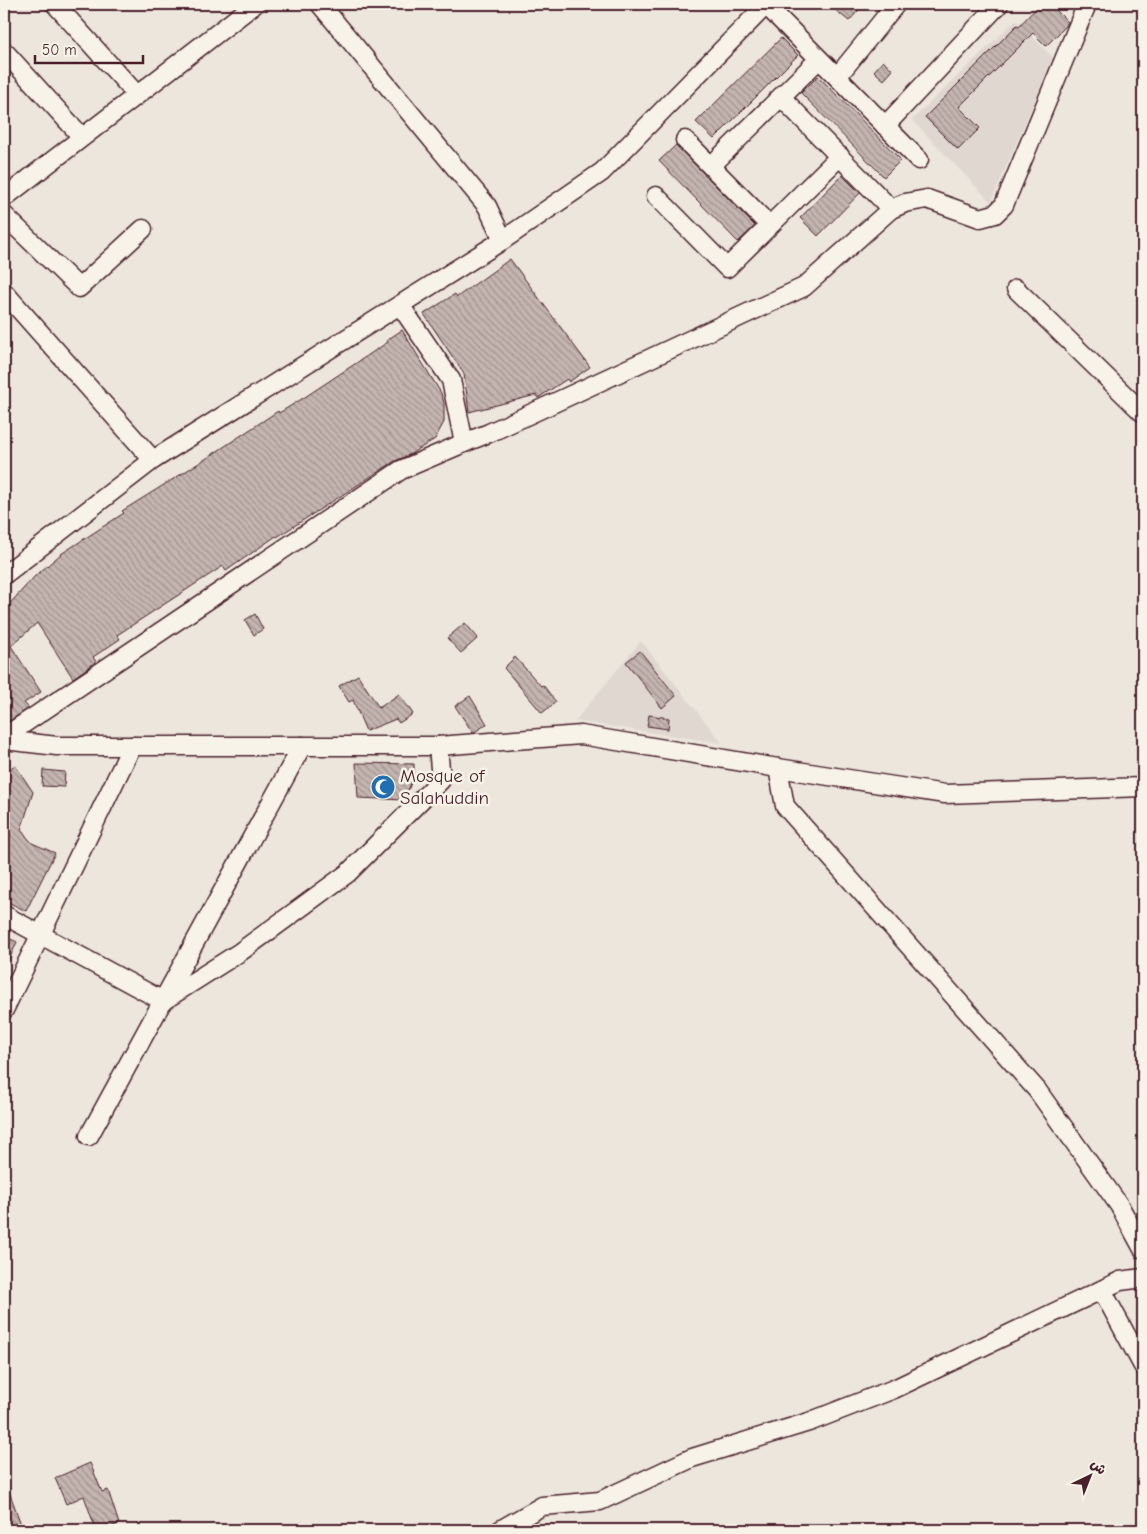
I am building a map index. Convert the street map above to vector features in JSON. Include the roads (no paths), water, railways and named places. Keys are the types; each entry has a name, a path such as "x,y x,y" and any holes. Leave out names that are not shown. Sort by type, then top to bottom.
{"street":[{"path":"55,4 137,95"},
{"path":"4,198 255,4"},
{"path":"320,4 487,206 503,240"},
{"path":"4,575 153,460 503,240 602,172 766,4 919,160"},
{"path":"837,77 896,4"},
{"path":"885,126 1000,4"},
{"path":"4,738 401,470 489,434 804,287 891,208 927,198 980,218 994,214 1004,205 1087,4"},
{"path":"4,51 82,137"},
{"path":"711,166 819,59"},
{"path":"781,97 891,208"},
{"path":"685,140 770,225"},
{"path":"656,196 727,268 840,156"},
{"path":"4,215 79,288 143,229"},
{"path":"1016,289 1143,414"},
{"path":"4,292 153,460"},
{"path":"400,305 450,380 464,443"},
{"path":"4,738 57,746 438,746 581,735 945,794 1143,787"},
{"path":"4,1010 132,746"},
{"path":"89,1136 302,746"},
{"path":"163,1001 240,952 348,873 441,780 438,746"},
{"path":"778,768 785,806 1037,1090 1120,1205 1143,1248"},
{"path":"4,915 163,1001"},
{"path":"500,1530 542,1506 600,1502 692,1458 809,1422 894,1389 1120,1281 1143,1278"},
{"path":"1102,1290 1143,1366"}],"place":[{"name":"Mosque of Salahuddin","path":"383,787"}]}
